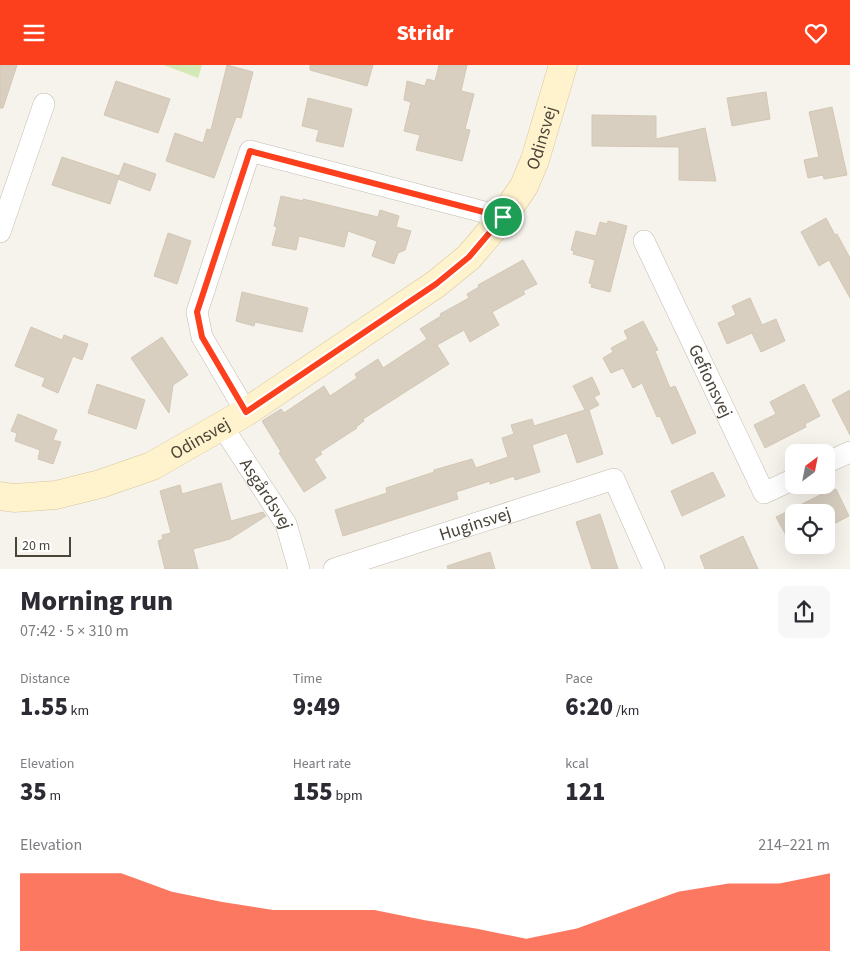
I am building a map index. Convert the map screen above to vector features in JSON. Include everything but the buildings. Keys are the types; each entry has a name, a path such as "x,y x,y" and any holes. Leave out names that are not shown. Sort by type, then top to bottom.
{"street":[{"name":"Odinsvej","path":"0,496 14,498 56,495 100,484 152,466 246,412 436,284 469,257 503,217 524,186 535,160 563,65"},
{"path":"0,232 44,104"},
{"path":"246,412 202,337 197,312 250,151 503,217"},
{"name":"Gefionsvej","path":"644,241 764,493 785,483"},
{"name":"Asgårdsvej","path":"222,426 286,524 299,569"},
{"path":"835,459 850,452"},
{"name":"Huginsvej","path":"334,569 614,479 654,569"}],"green space":[{"path":"164,65 202,65 198,78"}],"route":[{"path":"250,151 503,217 469,257 436,284 246,412 202,337 197,312 250,151"}]}
